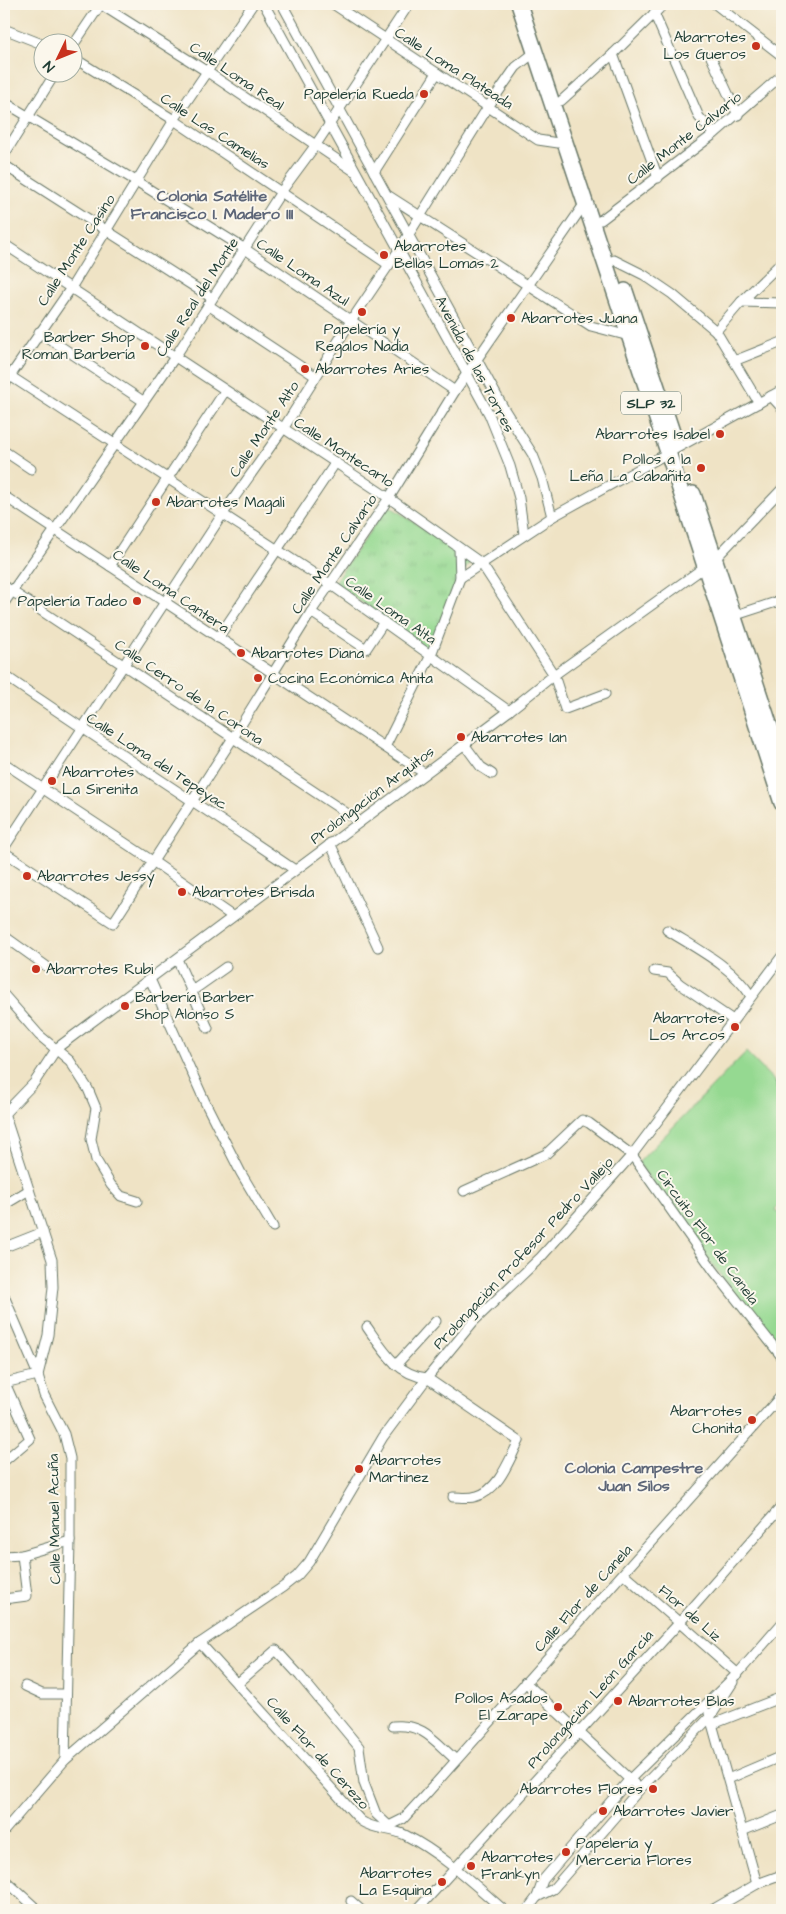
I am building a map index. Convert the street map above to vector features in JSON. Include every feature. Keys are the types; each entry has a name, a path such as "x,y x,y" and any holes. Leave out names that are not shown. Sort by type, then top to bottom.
{"highway":[{"name":"SLP 32","path":"519,4 629,336 673,449"},
{"name":"SLP 32","path":"529,4 614,260 710,563 782,803"},
{"name":"SLP 32","path":"710,563 733,616 782,764"}],"street":[{"name":"Calle Loma Real","path":"100,4 206,71 357,173"},
{"path":"82,32 100,4"},
{"name":"Calle Monte Casino","path":"4,385 7,374 40,332 70,288 174,120 253,4"},
{"name":"Avenida de las Torres","path":"264,4 489,414 510,466 519,498 524,534"},
{"name":"Avenida de las Torres","path":"282,4 504,409 533,456 542,478 552,517"},
{"name":"Calle Loma Plateada","path":"333,4 538,140 565,144"},
{"name":"Calle Real del Monte","path":"4,603 8,589 54,530 175,357 281,192 315,146 409,4"},
{"path":"561,101 614,54 664,4"},
{"path":"715,4 782,56"},
{"path":"654,13 699,117 714,134"},
{"path":"4,29 32,40"},
{"name":"Calle Monte Alto","path":"4,850 42,788 222,515 283,429 315,376 390,265 488,107 516,67 534,53"},
{"path":"614,54 658,178"},
{"path":"711,57 738,115"},
{"name":"Calle Las Camelias","path":"82,62 174,120 390,265"},
{"path":"374,172 437,73"},
{"name":"Calle Monte Calvario","path":"601,220 738,115 781,77"},
{"path":"4,155 50,82"},
{"name":"Calle Loma Azul","path":"4,102 245,249 455,391"},
{"path":"4,165 106,231 315,376"},
{"path":"387,195 591,326 629,336"},
{"name":"Calle Monte Calvario","path":"4,850 113,924 233,738 311,612 389,498 455,391 527,284 585,203"},
{"name":"Calle Montecarlo","path":"4,244 283,429 336,462 481,563 554,675 566,709 605,694"},
{"path":"614,260 644,275 672,294 716,331 759,403"},
{"path":"716,331 741,302 782,262"},
{"path":"741,302 782,303"},
{"path":"40,332 143,401"},
{"path":"734,361 782,342"},
{"name":"Calle Loma Alta","path":"7,374 330,584 509,711"},
{"path":"110,566 225,390"},
{"path":"460,578 552,517 782,390"},
{"path":"771,396 782,408"},
{"path":"4,451 31,469"},
{"path":"218,638 336,462"},
{"name":"Prolongación Arquitos","path":"57,1048 509,711 554,675 710,563 782,489"},
{"name":"Calle Loma Cantera","path":"4,496 424,773"},
{"path":"385,746 431,655 460,578 459,548"},
{"name":"Calle Cerro de la Corona","path":"8,589 360,822"},
{"path":"733,616 782,600"},
{"path":"311,612 366,649 384,622"},
{"name":"Calle Loma del Tepeyac","path":"4,675 193,800 294,870"},
{"path":"464,744 482,767 492,774"},
{"path":"4,763 232,916"},
{"path":"330,843 378,947"},
{"path":"667,930 705,953 731,972 743,983 751,996"},
{"path":"4,936 46,966"},
{"name":"Prolongación Profesor Pedro Vallejo","path":"4,1831 64,1760 200,1643 283,1588 297,1576 309,1562 384,1437 427,1378 474,1321 542,1257 632,1155 782,956"},
{"path":"176,959 208,1028"},
{"path":"192,991 226,967"},
{"path":"654,971 668,973 680,984 733,1020"},
{"path":"150,979 205,1102 241,1173 273,1227"},
{"path":"5,1000 39,1034 70,1061 88,1089 96,1108 90,1138 96,1160 111,1185 121,1196 137,1201"},
{"path":"4,1461 30,1439 4,1383 38,1376 48,1334 53,1287 52,1260 4,1114 34,1083 57,1048"},
{"name":"Circuito Flor de Canela","path":"464,1191 546,1154 582,1120 589,1123 632,1155 714,1271 782,1357"},
{"path":"4,1205 29,1190"},
{"path":"5,1246 43,1232"},
{"name":"Calle Manuel Acuña","path":"4,1296 38,1376 44,1395 64,1434 70,1458 70,1541 64,1760"},
{"path":"396,1365 436,1321"},
{"path":"367,1327 385,1354 396,1365 415,1377 427,1378 519,1441 498,1480 487,1492 474,1497 452,1497"},
{"name":"Calle Flor de Canela","path":"387,1827 403,1819 782,1396"},
{"name":"Prolongación León García","path":"417,1910 680,1622 782,1506"},
{"path":"4,1556 22,1555 70,1541"},
{"path":"4,1599 28,1596 22,1555"},
{"name":"Flor de Liz","path":"624,1574 738,1672"},
{"path":"527,1910 537,1897 543,1880 630,1780 738,1672 782,1624"},
{"name":"Calle Flor de Cerezo","path":"200,1643 361,1821 369,1826 387,1827 404,1835 455,1868 504,1910"},
{"path":"237,1684 276,1650 359,1747 364,1783 376,1814 387,1827"},
{"path":"537,1897 553,1889 640,1789 712,1720 738,1672"},
{"path":"525,1682 640,1789"},
{"path":"25,1686 42,1694 66,1694"},
{"path":"712,1720 782,1697"},
{"path":"704,1706 712,1720 757,1884"},
{"path":"393,1726 407,1725 420,1729 456,1760"},
{"path":"728,1779 782,1756"},
{"path":"742,1831 782,1815"},
{"path":"403,1819 404,1835"},
{"path":"712,1910 757,1884 782,1875"},
{"path":"4,1879 38,1910"},
{"path":"351,1901 361,1910"}],"green space":[{"path":"388,505 471,560 461,574 429,650 334,583"},
{"path":"746,1052 782,1089 782,1202 775,1209 782,1218 782,1359 638,1163"}],"place":[{"name":"Abarrotes Los Gueros","path":"756,46"},
{"name":"Papelería Rueda","path":"424,94"},
{"name":"Abarrotes Bellas Lomas 2","path":"384,255"},
{"name":"Papelería y Regalos Nadia","path":"362,312"},
{"name":"Abarrotes Juana","path":"511,318"},
{"name":"Barber Shop Roman Barbería","path":"145,346"},
{"name":"Abarrotes Aries","path":"305,369"},
{"name":"Abarrotes Isabel","path":"720,434"},
{"name":"Pollos a la Leña La Cabañita","path":"701,468"},
{"name":"Abarrotes Magali","path":"156,502"},
{"name":"Papelería Tadeo","path":"137,601"},
{"name":"Abarrotes Diana","path":"241,653"},
{"name":"Cocina Económica Anita","path":"258,678"},
{"name":"Abarrotes Ian","path":"461,737"},
{"name":"Abarrotes La Sirenita","path":"52,781"},
{"name":"Abarrotes Jessy","path":"27,876"},
{"name":"Abarrotes Brisda","path":"182,892"},
{"name":"Abarrotes Rubi","path":"36,969"},
{"name":"Barbería Barber Shop Alonso S","path":"125,1006"},
{"name":"Abarrotes Los Arcos","path":"735,1027"},
{"name":"Abarrotes Chonita","path":"752,1420"},
{"name":"Abarrotes Martinez","path":"359,1469"},
{"name":"Abarrotes Blas","path":"618,1701"},
{"name":"Pollos Asados El Zarape","path":"558,1707"},
{"name":"Abarrotes Flores","path":"653,1789"},
{"name":"Abarrotes Javier","path":"603,1811"},
{"name":"Papelería y Merceria Flores","path":"566,1852"},
{"name":"Abarrotes Frankyn","path":"471,1866"},
{"name":"Abarrotes La Esquina","path":"442,1882"}],"district":[{"name":"Colonia Satélite Francisco I. Madero III","path":"212,204"},
{"name":"Colonia Campestre Juan Silos","path":"634,1476"}]}
